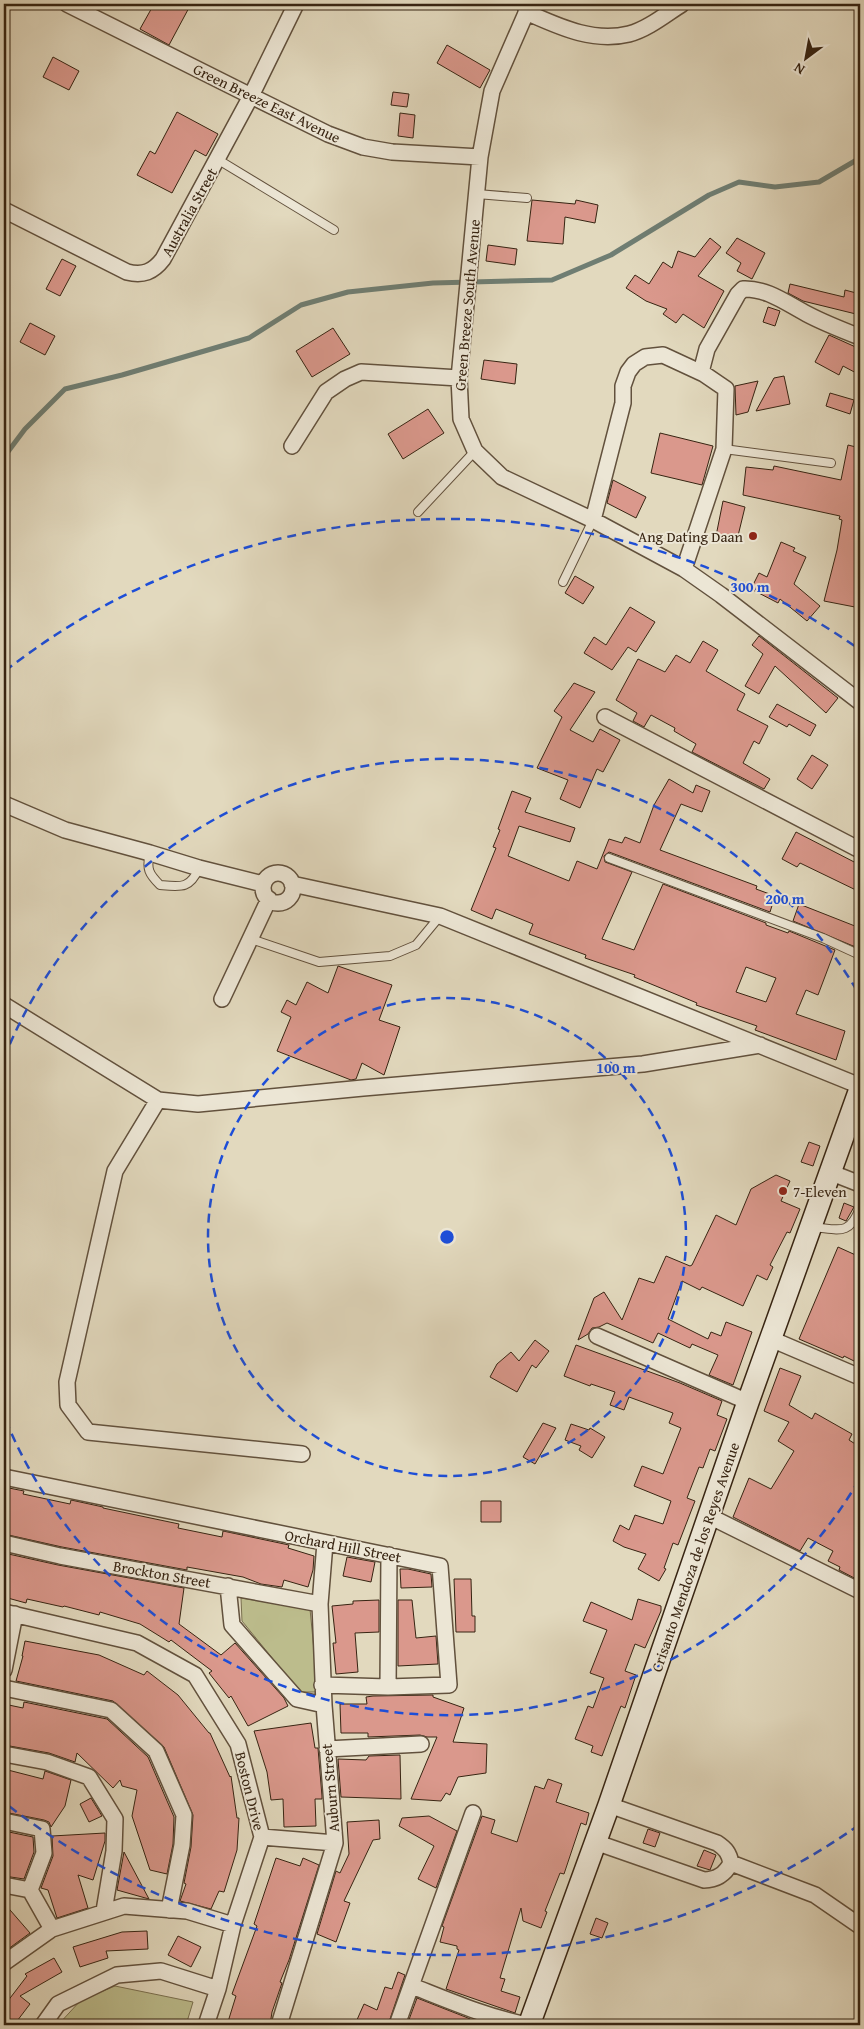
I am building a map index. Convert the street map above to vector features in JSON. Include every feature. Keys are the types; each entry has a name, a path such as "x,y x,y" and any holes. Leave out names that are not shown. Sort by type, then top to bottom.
{"main road":[{"name":"Crisanto Mendoza de los Reyes Avenue","path":"528,2025 596,1842 748,1402 832,1173 860,1088"}],"street":[{"name":"Green Breeze East Avenue","path":"67,4 328,134 363,147 392,152 480,157"},
{"name":"Australia Street","path":"4,210 128,272 139,275 157,268 251,96 296,4"},
{"path":"528,8 581,34 607,37 630,34 682,4"},
{"name":"Green Breeze South Avenue","path":"528,8 492,92 480,157 464,307 459,378 461,419 475,451 502,477 593,520 684,569 721,594 860,702"},
{"path":"701,372 707,348 738,294 743,289 751,288 776,295 808,314 860,337"},
{"path":"593,520 623,403 623,386 628,372 634,364 645,357 663,355 701,372 726,390 724,448 684,569"},
{"path":"292,446 326,392 345,379 361,372 459,378"},
{"path":"605,717 860,850"},
{"path":"4,804 64,830 263,884"},
{"path":"292,884 290,896 285,900 274,902 264,892 263,884 266,878 278,872 284,874 292,884 440,916 760,1045 860,1088"},
{"path":"222,999 269,899"},
{"path":"4,1005 158,1100 198,1104 354,1088 643,1064 760,1045"},
{"path":"158,1100 116,1171 66,1382 68,1405 88,1432 302,1454"},
{"path":"832,1173 860,1184"},
{"path":"597,1336 748,1402"},
{"path":"771,1339 860,1377"},
{"name":"Orchard Hill Street","path":"4,1477 440,1566 449,1685 388,1687 322,1685"},
{"path":"709,1516 860,1591"},
{"name":"Brockton Street","path":"4,1543 60,1556 320,1604"},
{"name":"Auburn Street","path":"279,2025 335,1843 322,1685 320,1604 325,1543"},
{"path":"388,1687 389,1555"},
{"path":"228,1586 232,1625 297,1700 324,1705"},
{"path":"4,1670 10,1613"},
{"name":"Boston Drive","path":"10,1613 137,1643 195,1675 238,1744 262,1837 233,1925 218,1989 206,2025"},
{"path":"4,1688 111,1710 156,1751 184,1815 182,1845 169,1910"},
{"path":"327,1749 421,1744"},
{"path":"4,1754 47,1762 89,1777 115,1819 114,1851 104,1911"},
{"path":"596,1842 704,1880 711,1880 722,1876 731,1863 725,1848 717,1843 609,1805"},
{"path":"397,2025 473,1813"},
{"path":"4,1822 42,1828 44,1853 30,1890"},
{"path":"262,1837 335,1843"},
{"path":"731,1863 815,1894 860,1926"},
{"path":"4,1886 30,1890"},
{"path":"30,1890 52,1928"},
{"path":"4,1963 52,1928 124,1906 187,1912 233,1925"},
{"path":"43,2025 58,2004 117,1975 162,1971 218,1989"},
{"path":"412,1986 472,2010 528,2025"}],"lane":[{"path":"217,159 334,230"},
{"path":"477,194 527,198"},
{"path":"724,448 831,463"},
{"path":"418,512 475,451"},
{"path":"563,582 593,520"},
{"path":"150,853 148,861 150,874 160,885 185,885 194,880 199,868"},
{"path":"609,858 823,938 860,955"},
{"path":"251,938 319,962 390,956 416,945 440,916"},
{"path":"812,1227 846,1229 855,1222 860,1208"}],"green space":[{"path":"241,1598 310,1609 318,1692 300,1692 242,1621"},
{"path":"115,1986 193,2002 186,2025 58,2025 81,2000"}],"building":[{"path":"154,4 191,4 169,45 140,29"},
{"path":"447,45 490,70 480,88 437,63"},
{"path":"53,57 79,71 69,90 43,77"},
{"path":"393,92 409,94 407,107 391,105"},
{"path":"177,112 218,134 206,156 195,150 172,193 137,175 150,151 155,154"},
{"path":"400,113 415,115 413,138 398,136"},
{"path":"532,200 575,204 576,200 598,205 595,223 565,217 563,244 527,241"},
{"path":"710,238 721,247 698,276 724,291 704,328 683,314 676,323 663,314 667,309 646,301 626,288 635,275 649,284 663,262 672,268 678,251 695,257"},
{"path":"737,238 765,253 752,279 737,271 741,263 726,253"},
{"path":"488,245 517,249 515,265 486,261"},
{"path":"62,259 76,266 60,296 46,289"},
{"path":"790,284 844,297 845,290 860,294 860,315 803,301 788,293"},
{"path":"768,307 780,311 775,326 763,322"},
{"path":"30,323 55,336 45,355 20,342"},
{"path":"333,328 350,354 312,377 296,351"},
{"path":"829,335 860,349 860,375 843,366 839,375 815,362"},
{"path":"484,360 517,364 515,384 481,379"},
{"path":"784,376 790,404 756,411 774,378"},
{"path":"758,381 748,412 736,415 735,386"},
{"path":"830,393 854,400 850,414 826,406"},
{"path":"428,409 444,433 403,459 388,434"},
{"path":"660,433 713,446 702,485 651,473"},
{"path":"848,445 860,448 860,608 824,601 837,550 842,520 839,519 840,516 743,495 746,467 773,470 774,466 841,480"},
{"path":"613,480 646,497 636,518 607,503"},
{"path":"723,501 745,507 737,540 716,536"},
{"path":"781,542 795,548 793,551 806,557 794,584 820,606 807,621 780,599 778,603 751,589 759,573 767,577"},
{"path":"575,576 594,587 583,604 565,593"},
{"path":"630,607 655,622 636,652 628,647 612,670 584,653 594,637 606,645"},
{"path":"759,636 838,698 826,713 775,666 759,694 745,686 763,654 752,645"},
{"path":"703,641 718,650 706,671 745,694 737,710 768,726 759,744 754,741 743,763 770,779 764,789 692,752 696,744 674,731 675,728 651,715 644,727 633,721 637,713 616,700 638,659 665,672 676,655 690,663"},
{"path":"574,683 595,692 570,730 593,742 600,729 620,740 603,772 597,769 580,808 560,799 568,780 537,768 562,717 554,711"},
{"path":"777,704 816,725 810,736 789,724 787,727 769,717"},
{"path":"812,755 828,765 812,789 797,779"},
{"path":"669,779 693,793 696,785 710,791 702,812 681,804 660,850 757,886 756,889 775,896 770,912 609,852 604,856 605,862 632,872 602,939 634,950 663,884 835,950 818,995 806,990 796,1014 845,1031 836,1060 755,1030 757,1026 696,1005 697,1003 634,977 635,975 585,958 586,955 529,934 533,924 496,909 492,919 471,910 496,848 493,847 500,830 498,829 512,791 531,798 525,812 575,828 570,842 519,826 508,856 569,881 577,861 597,869 609,839 622,843 625,837 640,843 654,805","holes":["746,967 776,978 766,1002 736,992"]},
{"path":"796,832 860,865 860,892 800,863 797,867 782,859"},
{"path":"799,904 860,928 858,948 793,921"},
{"path":"338,966 392,985 379,1020 400,1027 384,1075 362,1063 356,1079 351,1080 277,1051 291,1017 281,1012 287,1000 296,1005 307,982 328,993"},
{"path":"809,1142 820,1146 813,1166 801,1162"},
{"path":"776,1175 790,1181 781,1201 800,1209 790,1233 787,1232 770,1265 773,1267 767,1280 757,1275 743,1306 702,1287 700,1290 682,1281 668,1319 708,1339 711,1332 721,1336 726,1322 752,1332 733,1385 709,1375 718,1355 692,1344 690,1348 658,1333 653,1343 607,1323 592,1328 588,1334 578,1340 594,1298 604,1292 622,1320 639,1278 654,1283 666,1256 690,1266 692,1265 716,1215 736,1225 751,1189"},
{"path":"844,1203 854,1207 846,1221 839,1218"},
{"path":"838,1247 860,1257 860,1364 799,1339"},
{"path":"535,1340 549,1351 536,1368 532,1365 517,1392 490,1377 497,1364 511,1352 519,1361"},
{"path":"576,1345 680,1383 722,1401 717,1415 727,1419 715,1451 710,1449 703,1468 699,1467 687,1498 695,1501 678,1545 673,1543 664,1568 666,1569 659,1581 638,1569 646,1554 624,1547 613,1541 620,1525 629,1530 635,1515 663,1524 671,1501 634,1486 642,1466 663,1474 681,1428 669,1423 673,1413 629,1397 624,1410 610,1405 615,1392 591,1384 590,1386 564,1376"},
{"path":"780,1368 801,1376 789,1405 812,1419 815,1413 852,1434 849,1440 860,1447 860,1581 839,1570 840,1567 828,1561 833,1551 808,1538 800,1551 733,1517 749,1478 771,1489 794,1451 778,1441 789,1422 764,1411"},
{"path":"543,1423 556,1428 535,1464 523,1457"},
{"path":"571,1424 589,1430 590,1428 605,1437 592,1458 579,1450 581,1446 565,1440"},
{"path":"4,1487 24,1491 23,1494 70,1504 71,1500 179,1524 178,1528 222,1537 223,1531 289,1545 288,1548 314,1556 313,1570 308,1587 284,1580 282,1587 261,1584 243,1577 187,1567 187,1570 62,1547 4,1534"},
{"path":"481,1501 501,1501 501,1522 481,1522"},
{"path":"4,1553 184,1588 179,1624 221,1655 235,1643 284,1698 288,1706 248,1726 231,1696 229,1698 209,1673 212,1671 171,1640 169,1642 140,1624 100,1612 99,1615 64,1606 27,1599 26,1603 4,1597"},
{"path":"347,1557 375,1562 371,1582 343,1576"},
{"path":"400,1569 431,1574 432,1587 401,1588"},
{"path":"454,1579 471,1579 472,1616 475,1616 475,1632 456,1632"},
{"path":"638,1599 661,1606 661,1611 645,1648 635,1644 625,1671 636,1675 625,1708 621,1706 602,1756 591,1752 593,1746 575,1739 588,1706 593,1708 604,1678 590,1673 607,1630 583,1621 591,1602 632,1620"},
{"path":"379,1600 379,1632 355,1633 358,1672 336,1674 333,1643 336,1643 332,1606 353,1604 353,1601"},
{"path":"398,1600 412,1600 416,1638 436,1636 438,1664 398,1666"},
{"path":"25,1641 99,1655 144,1675 147,1671 178,1695 210,1733 231,1776 237,1818 239,1818 237,1850 224,1892 219,1891 211,1909 180,1901 186,1884 184,1883 191,1847 193,1815 164,1747 113,1701 16,1681"},
{"path":"433,1695 433,1697 464,1708 453,1742 487,1744 486,1773 458,1777 450,1795 446,1793 441,1801 411,1799 437,1737 420,1735 368,1737 368,1733 341,1733 340,1704 367,1704 366,1697 373,1696"},
{"path":"24,1702 107,1719 148,1757 174,1817 173,1844 167,1874 150,1870 132,1816 137,1790 122,1786 120,1780 113,1788 77,1753 75,1762 49,1753 4,1745 4,1704 23,1708"},
{"path":"311,1723 315,1748 318,1748 322,1796 322,1799 315,1799 316,1826 284,1827 283,1799 271,1800 267,1772 254,1731"},
{"path":"400,1755 401,1799 341,1797 338,1759 366,1760 369,1756"},
{"path":"4,1769 43,1779 45,1771 71,1780 65,1806 51,1827 49,1822 44,1820 4,1812"},
{"path":"548,1779 562,1784 556,1802 589,1813 586,1825 581,1823 564,1874 560,1873 545,1911 547,1912 541,1928 523,1921 521,1908 500,1978 505,1979 501,1991 520,1997 515,2013 446,1989 459,1950 457,1946 440,1942 444,1927 442,1926 482,1816 495,1820 491,1833 517,1842 535,1786 544,1789"},
{"path":"91,1798 102,1816 89,1822 80,1804"},
{"path":"429,1816 457,1831 436,1888 418,1879 434,1846 399,1826 402,1818"},
{"path":"379,1820 380,1839 373,1840 344,1901 350,1903 336,1942 317,1934 336,1871 340,1873 349,1854 347,1822"},
{"path":"648,1829 660,1833 655,1847 643,1843"},
{"path":"9,1832 33,1837 34,1852 24,1879 4,1876 4,1858"},
{"path":"105,1833 105,1841 93,1880 78,1875 88,1908 57,1918 48,1890 41,1888 53,1856 52,1836"},
{"path":"704,1850 716,1855 710,1870 697,1866"},
{"path":"124,1852 149,1899 117,1890"},
{"path":"276,1858 300,1866 303,1858 319,1865 289,1960 280,1982 282,1983 272,2012 270,2025 227,2025 236,1996 232,1994 257,1926 254,1924"},
{"path":"4,1903 30,1933 4,1952"},
{"path":"596,1918 608,1923 602,1938 590,1934"},
{"path":"147,1931 148,1949 106,1951 108,1958 80,1967 73,1947 122,1932"},
{"path":"178,1936 201,1947 191,1967 168,1955"},
{"path":"54,1958 62,1972 20,1996 30,2004 14,2025 4,2025 4,2006 27,1976 25,1974"},
{"path":"398,1972 405,1975 388,2025 364,2025 356,2022 364,2004 377,2010 385,1987 392,1989"},
{"path":"417,1998 468,2018 482,2025 407,2025"}],"waterway":[{"path":"4,457 25,429 65,389 122,375 249,338 301,305 348,292 433,283 552,280 611,255 709,195 739,182 775,187 819,182 860,158"}],"place":[{"name":"Ang Dating Daan","path":"753,536"},
{"name":"7-Eleven","path":"783,1191"}]}
